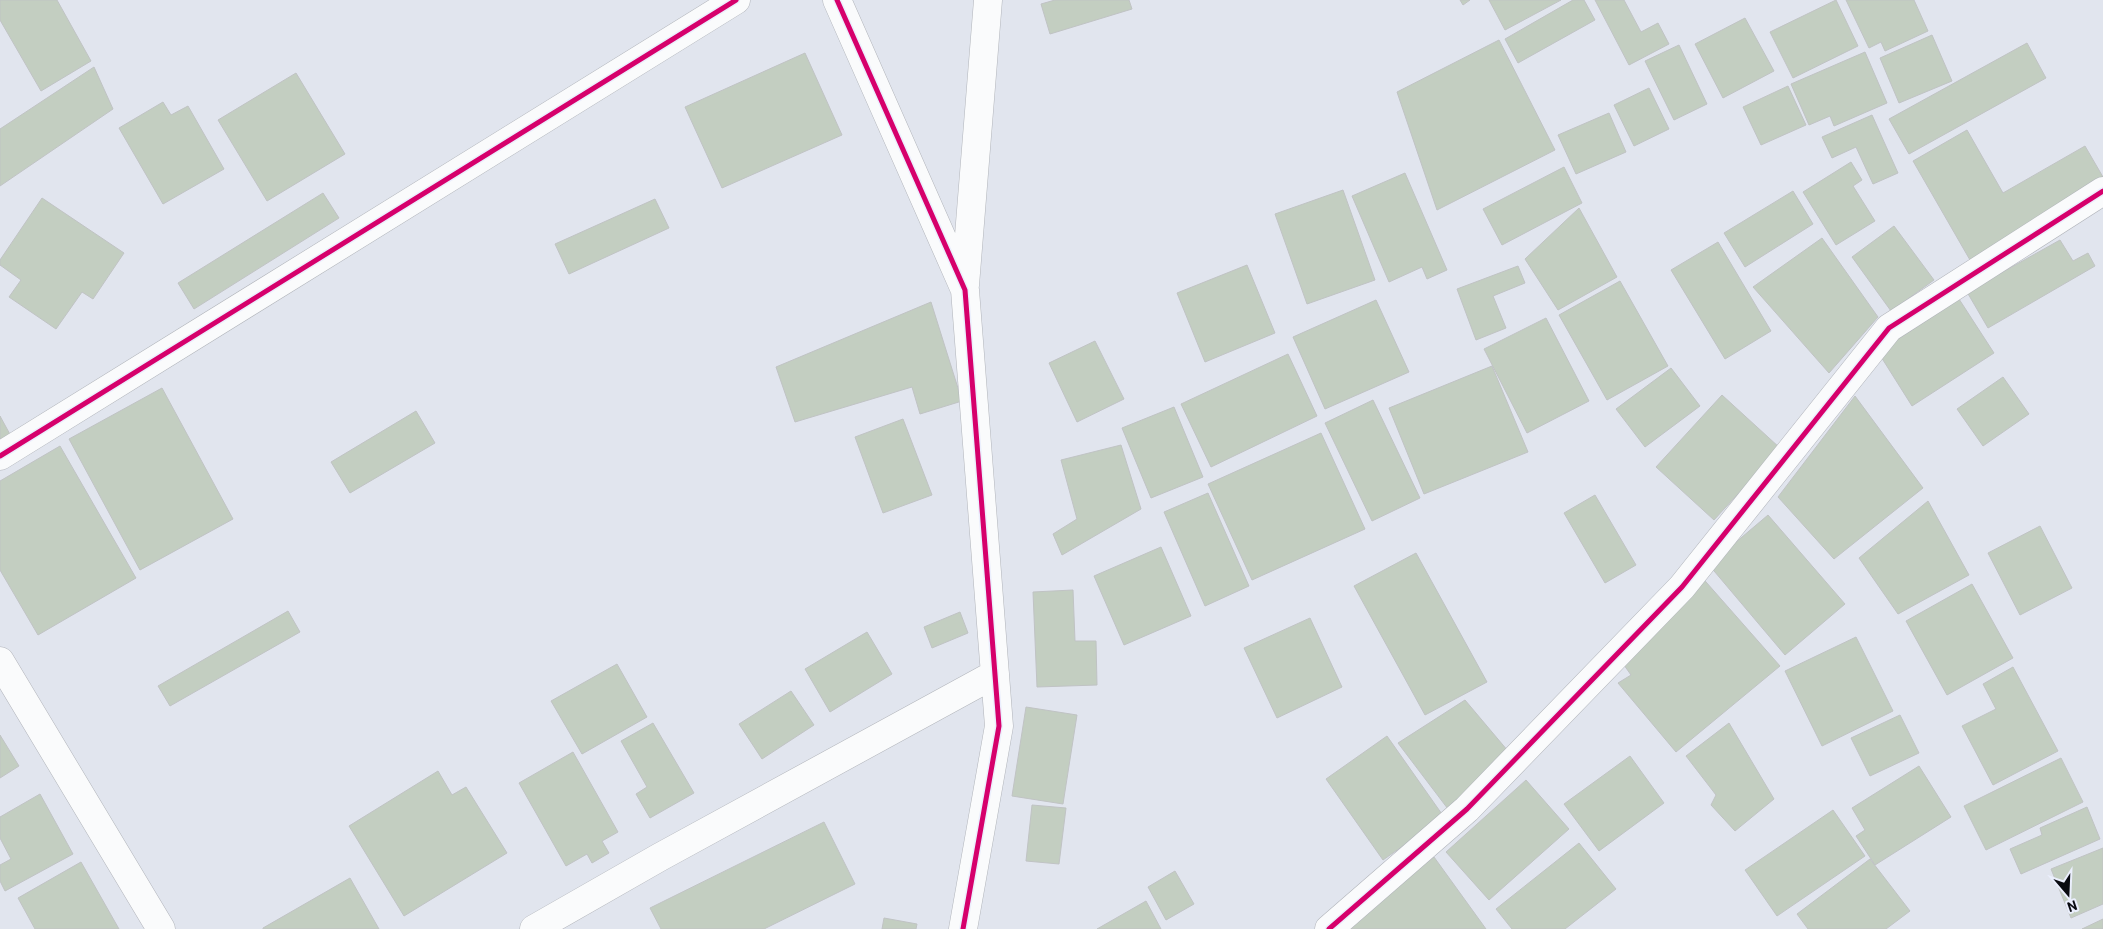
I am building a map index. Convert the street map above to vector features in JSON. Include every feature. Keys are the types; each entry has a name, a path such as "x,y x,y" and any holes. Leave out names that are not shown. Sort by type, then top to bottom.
{"street":[{"path":"0,456 736,0"},
{"path":"837,0 965,290"},
{"path":"963,929 999,726 965,290 988,0"},
{"path":"1329,929 1467,809 1682,587 1889,328 2103,191"},
{"path":"0,662 161,929"},
{"path":"534,929 660,857 995,674"}],"building":[{"path":"0,0 57,0 91,61 41,91 0,20"},
{"path":"1055,0 1129,0 1132,9 1050,34 1041,4"},
{"path":"1460,0 1470,0 1463,5"},
{"path":"1489,0 1561,0 1505,30"},
{"path":"1573,0 1584,0 1595,20 1518,63 1505,39"},
{"path":"1595,0 1624,0 1641,32 1658,23 1669,44 1629,65"},
{"path":"1836,0 1858,46 1793,78 1770,32"},
{"path":"1846,0 1914,0 1928,31 1885,51 1881,42 1869,48"},
{"path":"1745,18 1774,71 1723,98 1695,44"},
{"path":"1932,35 1952,81 1899,103 1880,58"},
{"path":"1499,40 1555,150 1437,210 1397,92"},
{"path":"2027,43 2046,78 1909,154 1889,119"},
{"path":"1679,45 1707,104 1674,120 1645,61"},
{"path":"1865,52 1887,103 1834,126 1830,116 1809,125 1791,84"},
{"path":"805,53 842,135 722,188 685,107"},
{"path":"94,67 113,109 0,186 0,129"},
{"path":"296,73 345,154 267,201 218,120"},
{"path":"1788,86 1806,125 1761,145 1743,107"},
{"path":"1649,88 1669,129 1634,146 1614,105"},
{"path":"163,102 171,115 188,106 224,169 163,204 119,128"},
{"path":"1609,113 1626,152 1576,174 1558,135"},
{"path":"1872,115 1898,173 1873,184 1856,147 1832,158 1822,137"},
{"path":"1967,130 2003,193 2085,146 2103,177 2103,184 1970,260 1913,161"},
{"path":"1851,162 1862,180 1853,186 1875,221 1836,245 1803,192"},
{"path":"1564,167 1582,203 1502,245 1483,209"},
{"path":"1405,173 1447,270 1427,279 1422,267 1389,282 1352,196"},
{"path":"1343,190 1375,280 1307,304 1275,214"},
{"path":"1793,191 1813,224 1745,267 1724,233"},
{"path":"323,193 339,218 194,309 178,283"},
{"path":"42,198 124,253 93,299 82,292 56,329 9,297 21,280 0,265 0,260"},
{"path":"655,199 669,228 569,274 555,244"},
{"path":"1579,208 1617,277 1558,310 1525,259"},
{"path":"1894,226 1934,280 1891,311 1852,257"},
{"path":"1822,238 1878,317 1829,373 1753,287"},
{"path":"2060,240 2073,261 2088,253 2095,266 1988,328 1967,292"},
{"path":"1718,242 1771,331 1725,359 1671,270"},
{"path":"1247,265 1275,333 1205,362 1177,293"},
{"path":"1518,266 1525,283 1493,296 1506,328 1476,340 1457,289"},
{"path":"1620,281 1668,366 1607,400 1559,315"},
{"path":"1959,299 1994,353 1912,406 1878,352"},
{"path":"1376,300 1409,372 1325,409 1293,337"},
{"path":"931,302 962,401 920,414 912,387 795,422 776,367"},
{"path":"1546,318 1589,401 1527,433 1484,349"},
{"path":"1095,341 1124,399 1077,422 1049,363"},
{"path":"1288,354 1317,416 1211,467 1181,404"},
{"path":"1492,366 1528,452 1424,494 1389,408"},
{"path":"1671,368 1700,406 1645,447 1616,409"},
{"path":"2003,377 2029,414 1983,446 1957,409"},
{"path":"162,388 233,519 140,570 69,439"},
{"path":"1722,395 1780,448 1714,520 1656,467"},
{"path":"1855,396 1923,488 1834,559 1778,497"},
{"path":"1373,400 1420,498 1372,521 1325,423"},
{"path":"1174,407 1203,477 1151,498 1122,428"},
{"path":"416,411 435,443 350,493 331,462"},
{"path":"0,416 12,438 0,445"},
{"path":"903,419 932,495 883,513 855,437"},
{"path":"1321,433 1365,529 1252,580 1208,484"},
{"path":"1121,445 1141,509 1062,555 1053,534 1077,519 1061,460"},
{"path":"60,446 136,578 38,635 0,570 0,481"},
{"path":"1208,493 1249,586 1205,606 1164,512"},
{"path":"1595,495 1636,565 1605,583 1564,513"},
{"path":"1928,501 1969,575 1898,614 1859,558"},
{"path":"1768,515 1845,604 1785,655 1709,565"},
{"path":"2040,526 2072,588 2020,615 1988,553"},
{"path":"1161,547 1191,616 1124,645 1094,576"},
{"path":"1416,553 1487,682 1425,715 1354,586"},
{"path":"1699,574 1780,666 1676,752 1618,683 1631,675 1624,665"},
{"path":"1972,584 2013,658 1947,695 1906,621"},
{"path":"1073,590 1075,641 1096,641 1097,685 1037,687 1033,592"},
{"path":"288,611 300,632 170,706 158,686"},
{"path":"960,612 968,633 932,648 924,627"},
{"path":"1310,618 1342,687 1277,718 1244,648"},
{"path":"867,632 892,674 830,712 805,669"},
{"path":"1856,637 1893,711 1822,746 1785,671"},
{"path":"617,664 647,717 582,754 551,701"},
{"path":"2013,667 2058,751 1993,785 1962,726 1996,709 1983,684"},
{"path":"791,691 814,725 762,759 739,724"},
{"path":"1465,700 1508,751 1448,809 1398,743"},
{"path":"1026,707 1077,715 1063,804 1012,796"},
{"path":"1900,715 1919,753 1870,776 1851,738"},
{"path":"653,723 694,793 650,818 636,794 647,787 621,741"},
{"path":"1729,723 1774,799 1735,831 1711,805 1716,795 1686,756"},
{"path":"0,735 19,766 0,778"},
{"path":"1387,736 1444,817 1383,860 1326,779"},
{"path":"573,752 618,832 602,841 609,853 592,863 587,854 566,866 519,783"},
{"path":"1630,756 1664,803 1599,851 1564,804"},
{"path":"2061,758 2083,802 1986,850 1964,806"},
{"path":"1919,766 1951,817 1875,865 1856,836 1865,830 1852,808"},
{"path":"438,771 452,795 466,787 507,853 404,916 349,826"},
{"path":"1526,780 1569,829 1489,900 1446,852"},
{"path":"40,794 73,854 5,891 0,881 0,865 11,859 0,838 0,817"},
{"path":"1032,805 1066,808 1059,864 1026,861"},
{"path":"2087,807 2100,839 2021,874 2010,849 2042,835 2040,828"},
{"path":"1833,810 1865,856 1777,916 1745,870"},
{"path":"824,822 855,884 764,929 661,929 650,908"},
{"path":"1579,843 1616,889 1565,929 1512,929 1496,909"},
{"path":"2103,848 2103,904 2071,918 2051,869"},
{"path":"1434,857 1486,929 1336,929"},
{"path":"1870,859 1910,911 1886,929 1808,929 1797,914"},
{"path":"81,862 119,929 35,929 18,898"},
{"path":"1175,871 1194,904 1166,920 1148,887"},
{"path":"350,878 379,929 263,929 263,928"},
{"path":"1146,901 1161,929 1097,929"},
{"path":"884,918 917,924 916,929 882,929"},
{"path":"2103,919 2103,929 2082,929"}],"cycle path":[{"path":"0,456 736,0"},
{"path":"837,0 965,290 999,726 963,929"},
{"path":"1329,929 1467,809 1682,587 1889,328 2103,191"}]}
